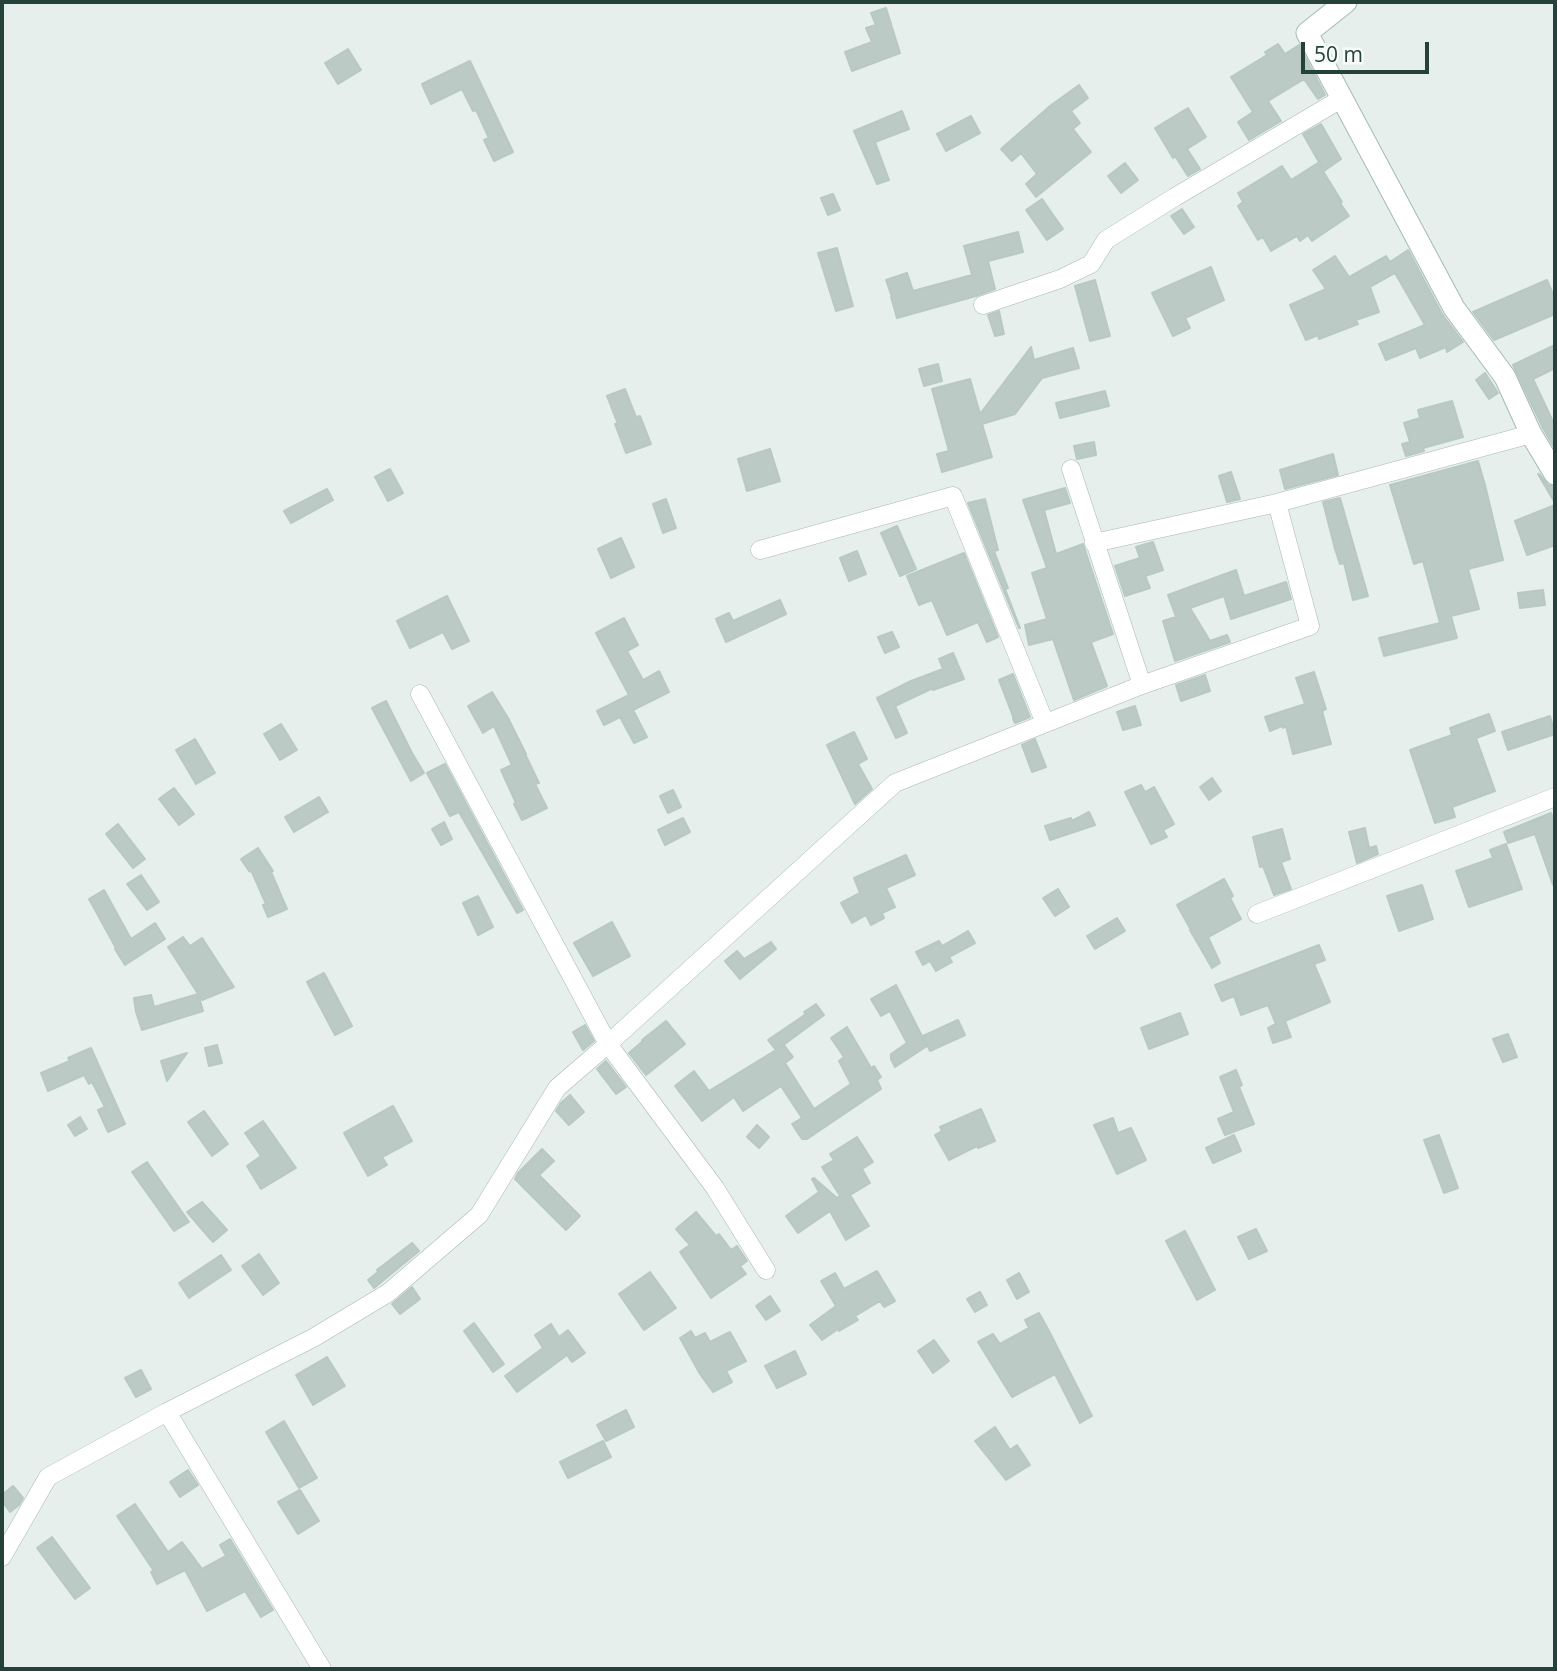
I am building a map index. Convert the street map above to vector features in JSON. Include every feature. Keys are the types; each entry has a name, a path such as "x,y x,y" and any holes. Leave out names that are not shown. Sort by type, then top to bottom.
{"street":[{"path":"1346,2 1307,33 1454,308 1505,377 1531,434 1555,474"},
{"path":"983,305 1060,279 1091,264 1106,240 1341,99"},
{"path":"1094,543 1277,503 1531,434"},
{"path":"1071,469 1142,685"},
{"path":"760,550 953,495 1045,723"},
{"path":"2,1557 48,1477 167,1412 313,1338 388,1293 479,1215 557,1088 895,783 1142,685 1310,626 1277,503"},
{"path":"420,694 608,1044 715,1188 766,1270"},
{"path":"1257,914 1555,797"},
{"path":"167,1412 323,1669"}],"building":[{"path":"886,8 900,53 852,71 845,52 872,42 866,28 876,25 871,13"},
{"path":"1278,44 1285,54 1299,45 1325,95 1318,99 1304,79 1268,101 1281,121 1249,140 1238,122 1253,112 1231,77 1267,55 1265,52"},
{"path":"348,49 361,70 338,84 325,63"},
{"path":"470,61 513,152 494,161 484,140 489,138 476,110 473,111 462,89 431,104 422,84"},
{"path":"1079,85 1088,98 1071,111 1080,123 1073,129 1091,152 1036,197 1026,184 1037,174 1021,153 1012,161 1001,149 1050,106"},
{"path":"1188,108 1206,137 1187,149 1200,169 1188,176 1175,156 1173,158 1155,128"},
{"path":"902,111 909,129 875,142 889,180 877,184 854,131"},
{"path":"971,116 980,133 946,151 937,134"},
{"path":"1321,124 1341,159 1324,171 1303,134"},
{"path":"1125,163 1138,180 1121,193 1108,176"},
{"path":"1318,163 1349,216 1312,241 1308,235 1300,241 1297,236 1271,251 1263,237 1258,240 1238,206 1243,202 1238,193 1282,166 1291,180"},
{"path":"833,194 840,210 828,215 821,198"},
{"path":"1042,199 1063,229 1047,240 1026,210"},
{"path":"1182,209 1194,227 1184,234 1171,216"},
{"path":"1018,232 1023,252 988,261 995,289 897,318 886,280 907,273 913,291 972,275 964,246"},
{"path":"837,248 853,306 836,311 818,253"},
{"path":"1408,250 1442,314 1463,342 1447,352 1446,347 1420,358 1416,348 1386,360 1379,344 1425,325 1395,273 1370,287 1379,312 1356,320 1358,324 1319,339 1318,335 1306,340 1290,305 1326,289 1313,270 1335,256 1349,277 1386,256 1390,262"},
{"path":"1211,267 1224,300 1185,318 1190,328 1173,336 1152,293"},
{"path":"1095,280 1110,336 1090,341 1075,286"},
{"path":"1547,280 1555,299 1555,314 1494,340 1473,312"},
{"path":"999,311 1004,334 995,336 988,315"},
{"path":"1555,345 1555,368 1533,379 1555,426 1555,449 1513,365"},
{"path":"1031,347 1034,360 1073,348 1079,368 1042,378 1015,414 982,424 992,457 942,472 937,454 949,451 932,389 970,379 980,414"},
{"path":"938,364 942,381 924,386 919,369"},
{"path":"1485,373 1498,393 1489,399 1476,380"},
{"path":"625,389 651,444 626,453 607,396"},
{"path":"1105,391 1109,406 1060,418 1056,403"},
{"path":"1452,401 1463,437 1423,448 1424,451 1406,456 1402,444 1410,442 1404,423 1420,418 1418,410"},
{"path":"1094,442 1096,455 1077,459 1074,446"},
{"path":"770,449 780,481 747,491 738,459"},
{"path":"1333,454 1338,475 1285,489 1280,470"},
{"path":"1478,461 1503,560 1468,569 1479,609 1451,616 1457,638 1384,656 1379,638 1440,623 1423,561 1414,564 1390,485"},
{"path":"390,469 403,493 388,501 375,477"},
{"path":"1231,472 1240,499 1227,502 1219,476"},
{"path":"1538,474 1548,485 1555,487 1555,503"},
{"path":"1065,488 1070,503 1044,510 1056,554 1083,544 1113,634 1091,642 1107,686 1074,700 1053,639 1029,645 1025,625 1047,619 1032,573 1047,568 1023,500"},
{"path":"327,489 333,500 291,523 284,511"},
{"path":"1340,498 1368,596 1353,600 1344,563 1340,564 1335,549 1323,502"},
{"path":"666,499 676,528 663,533 653,504"},
{"path":"985,499 998,550 994,551 1020,628 968,503"},
{"path":"1555,505 1555,545 1527,555 1515,521"},
{"path":"897,526 916,569 900,576 881,533"},
{"path":"621,538 634,567 611,578 598,549"},
{"path":"1153,542 1163,570 1145,576 1150,588 1125,596 1115,566 1140,558 1136,547"},
{"path":"857,551 866,574 849,581 840,558"},
{"path":"964,553 998,637 987,642 978,622 947,635 932,600 919,605 907,576"},
{"path":"1236,570 1244,596 1286,582 1291,599 1231,619 1224,596 1190,608 1210,641 1227,635 1230,642 1175,661 1163,621 1176,617 1168,595"},
{"path":"1543,590 1545,605 1520,608 1518,593"},
{"path":"447,596 469,641 452,649 443,632 410,648 397,621"},
{"path":"780,600 786,614 726,642 716,619 729,613 733,621"},
{"path":"624,618 638,645 627,651 643,680 659,671 669,692 633,710 647,737 634,743 620,717 604,725 597,711 629,695 596,633"},
{"path":"892,632 899,647 885,653 878,637"},
{"path":"953,653 964,679 933,688 895,706 907,733 896,738 877,698 943,669 939,659"},
{"path":"1314,672 1326,709 1322,711 1331,744 1293,754 1286,726 1270,731 1265,717 1305,704 1296,678"},
{"path":"1013,674 1030,717 1015,723 999,680"},
{"path":"1205,675 1210,691 1181,701 1176,685"},
{"path":"492,692 526,754 539,783 535,784 547,808 522,820 501,770 512,765 494,726 483,733 468,706"},
{"path":"386,701 424,773 411,781 372,708"},
{"path":"1135,706 1141,725 1123,730 1117,712"},
{"path":"1489,714 1495,731 1476,738 1495,791 1452,807 1455,817 1435,823 1410,750 1452,735 1450,728"},
{"path":"1550,716 1555,734 1508,750 1502,732"},
{"path":"281,724 297,750 280,760 264,734"},
{"path":"854,732 867,759 858,764 872,789 855,804 827,745"},
{"path":"195,739 215,773 196,784 176,750"},
{"path":"1035,739 1046,767 1032,772 1022,745"},
{"path":"445,764 523,910 517,913 459,812 450,816 427,773"},
{"path":"1212,778 1221,791 1209,800 1200,787"},
{"path":"1141,785 1145,792 1154,787 1174,824 1163,830 1167,837 1151,844 1125,792"},
{"path":"174,788 194,814 179,825 159,799"},
{"path":"673,790 681,807 668,813 660,796"},
{"path":"319,797 328,812 294,832 285,817"},
{"path":"1089,812 1095,825 1050,840 1045,826 1071,818 1072,821"},
{"path":"1551,813 1555,824 1555,885 1535,834 1508,843 1504,832"},
{"path":"683,818 690,832 665,845 658,830"},
{"path":"444,822 452,839 441,845 432,829"},
{"path":"118,824 145,859 133,868 106,834"},
{"path":"1365,828 1369,848 1376,846 1378,854 1357,863 1349,832"},
{"path":"1282,829 1290,859 1281,862 1291,889 1274,895 1263,866 1260,867 1253,837"},
{"path":"1506,844 1522,889 1469,907 1456,871 1493,858 1490,850"},
{"path":"258,848 273,871 271,872 287,909 268,917 263,905 266,904 252,872 241,859"},
{"path":"906,855 915,875 886,888 895,907 882,913 884,918 871,925 866,915 852,923 841,903 860,893 854,878"},
{"path":"141,875 159,902 147,910 127,884"},
{"path":"1224,879 1241,919 1208,937 1220,963 1212,968 1177,905"},
{"path":"1422,885 1433,919 1399,931 1387,896"},
{"path":"1058,889 1069,907 1055,916 1043,898"},
{"path":"104,890 131,939 155,923 165,939 125,965 89,899"},
{"path":"478,896 493,927 478,935 463,903"},
{"path":"1117,918 1125,931 1095,949 1087,936"},
{"path":"612,922 630,956 593,976 574,943"},
{"path":"968,931 975,943 949,957 952,962 936,971 930,961 923,965 916,952 939,941 942,946"},
{"path":"183,937 190,946 202,938 234,987 202,1000 168,947"},
{"path":"771,942 776,949 740,979 725,961 737,951 744,959"},
{"path":"1319,945 1325,960 1314,964 1330,1002 1285,1021 1291,1037 1273,1043 1268,1028 1276,1024 1268,1005 1241,1015 1234,996 1222,1001 1215,985"},
{"path":"324,973 352,1026 335,1035 307,982"},
{"path":"896,985 927,1046 895,1067 891,1054 907,1043 890,1011 881,1016 871,999"},
{"path":"198,994 203,1011 142,1030 134,998 151,995 154,1007"},
{"path":"816,1004 824,1015 778,1049 784,1045 793,1057 785,1063 814,1109 851,1084 839,1061 844,1057 831,1038 847,1027 871,1068 874,1066 881,1077 877,1080 881,1089 807,1139 802,1139 792,1124 802,1118 781,1086 743,1111 734,1097 702,1121 675,1086 694,1071 709,1091 776,1050 768,1040"},
{"path":"1180,1013 1188,1034 1149,1049 1141,1028"},
{"path":"958,1020 965,1035 930,1051 923,1036"},
{"path":"666,1021 685,1044 646,1075 629,1053"},
{"path":"585,1025 594,1041 583,1050 573,1032"},
{"path":"1508,1034 1517,1057 1503,1062 1493,1039"},
{"path":"217,1045 222,1063 209,1066 205,1048"},
{"path":"91,1048 125,1124 108,1132 98,1110 105,1107 92,1082 89,1084 84,1075 48,1091 41,1073 70,1061 68,1058"},
{"path":"187,1053 167,1081 161,1061"},
{"path":"606,1061 626,1087 616,1094 597,1069"},
{"path":"1236,1070 1242,1085 1239,1087 1254,1124 1225,1135 1218,1119 1234,1112 1220,1077"},
{"path":"570,1095 584,1112 569,1125 556,1111"},
{"path":"393,1106 412,1141 382,1157 387,1165 368,1176 344,1133"},
{"path":"981,1109 995,1141 978,1148 977,1146 949,1160 935,1135 942,1131 940,1127"},
{"path":"204,1111 228,1144 212,1156 188,1122"},
{"path":"80,1117 87,1129 75,1136 68,1125"},
{"path":"1113,1118 1118,1133 1131,1128 1146,1160 1117,1174 1094,1125"},
{"path":"263,1121 296,1168 261,1189 247,1166 261,1156 245,1133"},
{"path":"757,1125 769,1137 759,1148 747,1137"},
{"path":"1234,1135 1241,1151 1213,1163 1206,1148"},
{"path":"1439,1135 1458,1188 1444,1193 1424,1140"},
{"path":"857,1137 873,1162 862,1169 870,1183 850,1195 869,1226 846,1240 830,1211 798,1233 786,1216 819,1192 812,1179 814,1178 837,1198 840,1196 822,1167 834,1160 830,1154"},
{"path":"542,1149 554,1161 539,1175 580,1216 566,1230 515,1179"},
{"path":"147,1162 189,1222 174,1231 132,1172"},
{"path":"202,1202 227,1230 213,1242 187,1212"},
{"path":"696,1212 731,1250 737,1246 747,1261 740,1266 746,1274 711,1298 680,1252 690,1245 676,1229"},
{"path":"1256,1229 1267,1251 1249,1259 1238,1237"},
{"path":"1185,1231 1215,1290 1197,1300 1166,1241"},
{"path":"412,1243 419,1251 374,1288 368,1280"},
{"path":"259,1254 279,1283 263,1295 242,1266"},
{"path":"221,1255 231,1270 189,1298 179,1283"},
{"path":"877,1271 895,1301 884,1307 880,1301 855,1316 858,1320 822,1340 810,1325 836,1306 821,1281 835,1273 844,1289"},
{"path":"650,1272 676,1308 644,1330 619,1294"},
{"path":"1019,1273 1029,1292 1017,1299 1007,1280"},
{"path":"412,1287 420,1299 400,1314 392,1304"},
{"path":"980,1292 987,1305 975,1312 967,1299"},
{"path":"770,1296 780,1311 766,1320 756,1306"},
{"path":"1039,1313 1092,1416 1080,1423 1055,1374 1012,1397 978,1342 993,1334 1000,1344 1029,1328 1025,1320"},
{"path":"474,1323 504,1364 493,1372 464,1331"},
{"path":"551,1324 559,1337 568,1330 585,1353 572,1362 567,1355 517,1392 505,1376 543,1348 535,1335"},
{"path":"691,1331 695,1338 705,1333 710,1342 730,1332 746,1361 726,1371 732,1382 713,1392 680,1338"},
{"path":"934,1340 949,1361 933,1373 918,1351"},
{"path":"795,1351 806,1374 777,1388 765,1366"},
{"path":"327,1357 345,1386 313,1405 296,1375"},
{"path":"141,1370 151,1389 136,1397 125,1378"},
{"path":"626,1410 634,1427 606,1441 597,1425"},
{"path":"284,1421 317,1478 299,1488 266,1432"},
{"path":"995,1427 1010,1450 1017,1445 1030,1465 1006,1480 975,1441"},
{"path":"603,1441 611,1457 568,1478 560,1462"},
{"path":"188,1470 198,1485 180,1497 170,1482"},
{"path":"13,1486 23,1498 10,1512 2,1501 2,1495"},
{"path":"300,1490 319,1521 298,1534 278,1502"},
{"path":"135,1504 168,1552 182,1542 202,1569 226,1556 220,1545 230,1539 273,1610 261,1617 245,1591 207,1611 185,1570 157,1584 151,1572 154,1571 117,1516"},
{"path":"52,1537 90,1588 75,1599 37,1548"}]}
